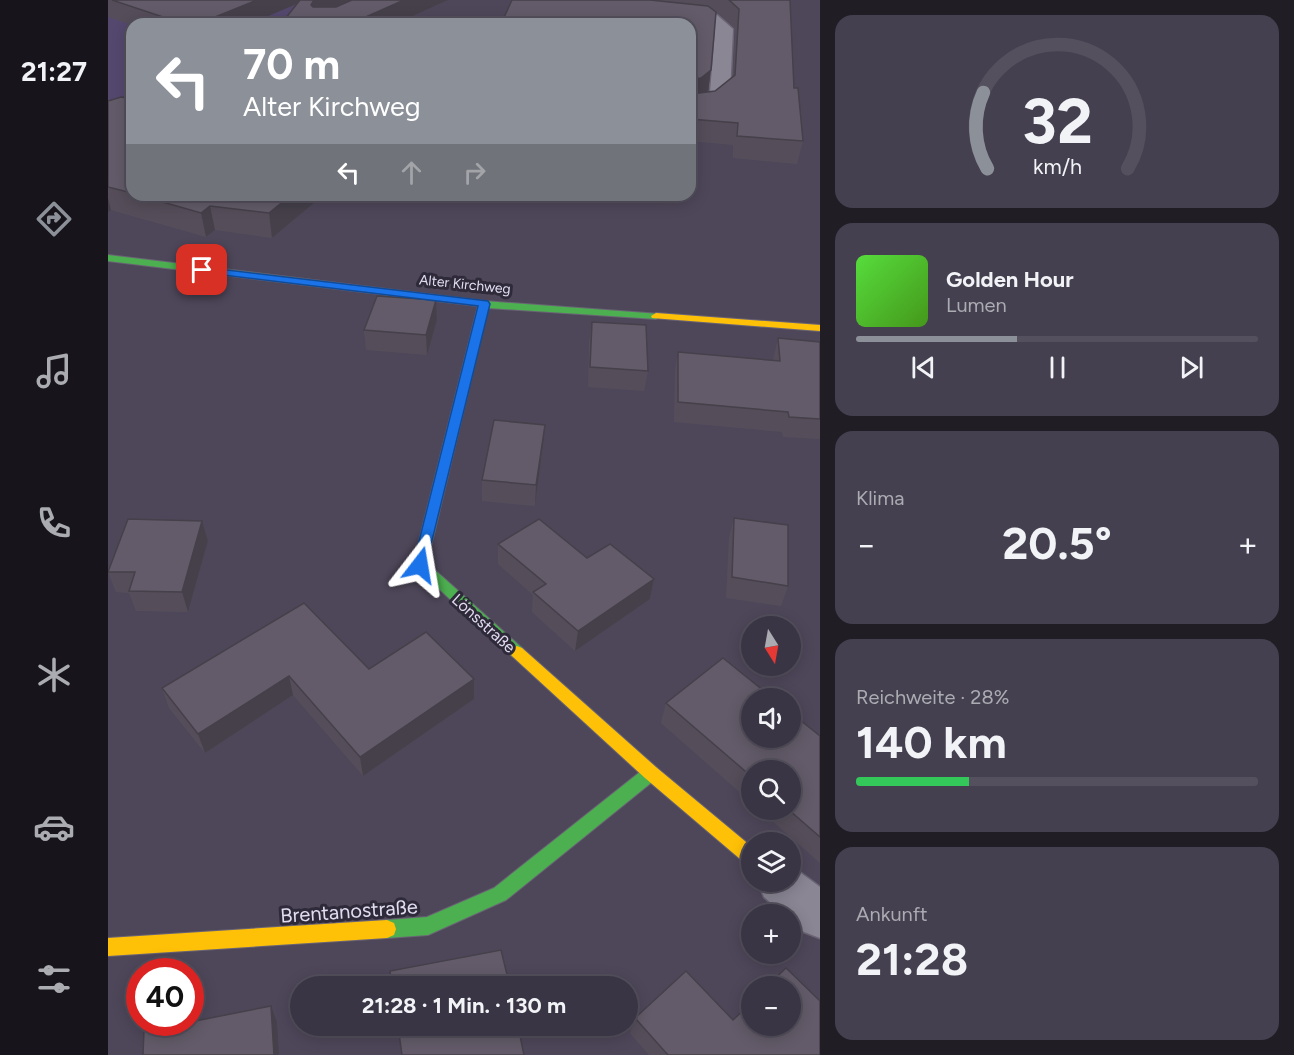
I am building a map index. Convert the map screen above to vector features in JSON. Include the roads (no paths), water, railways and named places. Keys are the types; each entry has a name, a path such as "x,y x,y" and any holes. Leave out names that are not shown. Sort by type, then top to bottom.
{"street":[{"path":"587,0 628,10 711,19 724,29 720,94 704,106 696,107"},
{"name":"Alter Kirchweg","path":"108,258 484,304 820,328"},
{"name":"Lönsstraße","path":"484,304 420,565 651,773 741,849"},
{"name":"Brentanostraße","path":"108,946 428,926 500,894 651,773"},
{"path":"792,892 820,916"}]}
